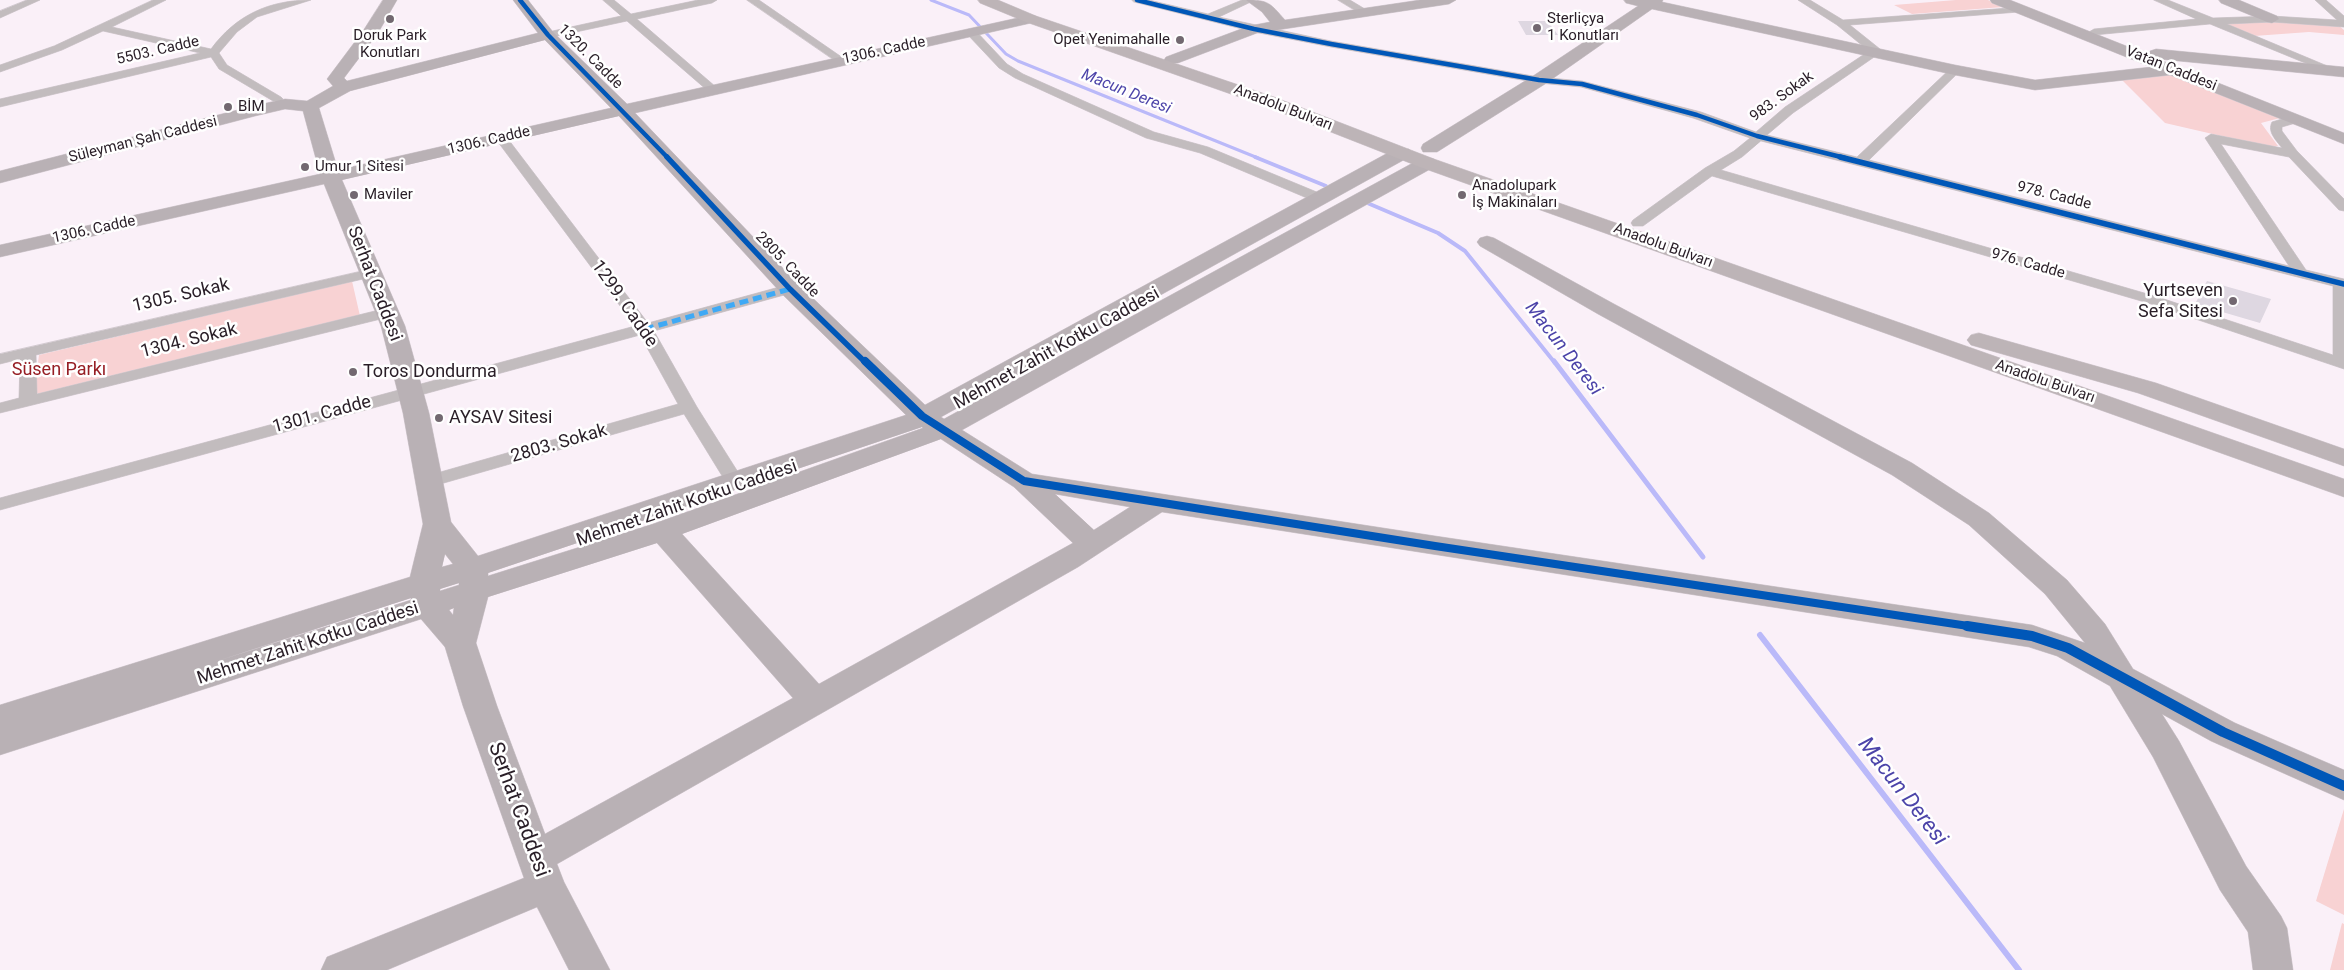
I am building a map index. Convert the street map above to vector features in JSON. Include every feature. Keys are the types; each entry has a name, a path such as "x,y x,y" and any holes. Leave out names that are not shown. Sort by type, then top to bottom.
{"main road":[{"name":"Anadolu Bulvarı","path":"984,0 1031,19 1268,101 1402,153 1428,156 1638,223 2344,488"},
{"name":"Anadolu Bulvarı","path":"1007,0 1428,156 1953,341 2344,472"},
{"path":"1953,341 2147,388 2344,458"},
{"path":"1953,341 2059,399 2344,502"}],"street":[{"path":"0,15 35,0"},
{"path":"0,69 34,58 104,28 161,0"},
{"name":"5503. Cadde","path":"0,103 214,53 224,37 253,13 273,6 306,0"},
{"path":"339,83 390,0"},
{"name":"1320. Cadde","path":"520,0 548,35 622,109"},
{"path":"608,0 712,89"},
{"path":"104,28 214,53 223,67 294,97 339,83 712,0"},
{"path":"752,0 841,60"},
{"name":"978. Cadde","path":"1137,0 1254,30 1539,80 1582,84 1697,115 1757,136 2343,284"},
{"path":"1208,18 1251,0 1267,9 1281,25"},
{"path":"1343,0 1365,12"},
{"path":"1172,60 1254,30 1449,0"},
{"path":"1632,0 1654,2 1955,70 2035,85 2172,70"},
{"path":"1803,0 1841,23 1876,51"},
{"name":"Vatan Caddesi","path":"1997,0 2017,4 2094,32 2344,132"},
{"path":"2159,0 2338,71"},
{"path":"2226,0 2272,19"},
{"path":"2320,0 2344,23"},
{"name":"Mehmet Zahit Kotku Caddesi","path":"0,718 473,579 663,531 932,423 1428,156 1654,2"},
{"path":"1841,23 2017,4"},
{"name":"Vatan Caddesi","path":"2017,4 2172,70 2344,139"},
{"name":"1306. Cadde","path":"0,251 331,178 622,109 1031,19"},
{"path":"2094,32 2194,22 2272,19 2344,23"},
{"path":"980,30 1011,72 1150,135 1204,150 1318,198"},
{"name":"983. Sokak","path":"1638,223 1710,170 1738,154 1789,110 1876,51"},
{"path":"2150,54 2338,71"},
{"path":"1860,162 1955,70"},
{"name":"Süleyman Şah Caddesi","path":"0,172 294,97"},
{"name":"Süleyman Şah Caddesi","path":"0,177 294,97"},
{"name":"Serhat Caddesi","path":"294,97 331,178 387,313 410,391 430,481 437,524 425,594 460,643 480,706 541,871 590,970"},
{"name":"2805. Cadde","path":"622,109 790,289 932,423 1024,481"},
{"path":"2295,119 2276,125 2275,128 2293,154 2344,207"},
{"name":"1299. Cadde","path":"501,138 645,329 688,407 734,480"},
{"path":"2293,154 2211,138 2301,273"},
{"name":"Mehmet Zahit Kotku Caddesi","path":"473,579 734,480 914,421 932,423 1318,198 1402,153"},
{"name":"976. Cadde","path":"1710,170 2153,300 2342,364"},
{"path":"1487,242 1606,309 1902,469 1940,492 1979,519 2056,587 2094,632 2120,674 2166,751 2233,878 2267,928 2273,970"},
{"name":"1305. Sokak","path":"0,359 371,273"},
{"path":"2342,364 2343,284"},
{"name":"1301. Cadde","path":"0,504 790,289"},
{"name":"1304. Sokak","path":"0,408 387,313"},
{"path":"28,352 28,402"},
{"name":"2803. Sokak","path":"430,481 688,407"},
{"path":"1024,481 1435,546 2032,636 2068,648 2120,674 2223,732 2344,786"},
{"path":"1024,481 1092,544"},
{"path":"341,970 541,871 815,701 1092,544 1157,502"},
{"name":"Serhat Caddesi","path":"437,524 473,579"},
{"path":"663,531 815,701"},
{"path":"460,643 473,579"},
{"name":"Mehmet Zahit Kotku Caddesi","path":"0,742 425,594"}],"green space":[{"path":"1956,0 1988,0 2003,7 1912,14 1894,5"},
{"path":"2269,21 2338,25 2344,30 2344,35 2309,32 2254,36 2225,24"},
{"path":"2169,73 2280,118 2261,123 2278,146 2269,147 2165,123 2121,79"},
{"name":"Süsen Parkı","path":"352,281 360,316 34,395 39,355"},
{"path":"2344,809 2344,915 2316,901"},
{"path":"2342,923 2344,924 2344,970 2330,970"}],"building":[{"name":"Sterliçya 1 Konutları","path":"1518,21 1548,21 1558,35 1526,35"},
{"name":"Yurtseven Sefa Sitesi","path":"2207,281 2271,299 2260,323 2195,304"}],"waterway":[{"name":"Macun Deresi","path":"931,0 969,15 1006,54 1018,61 1258,158"},
{"name":"Macun Deresi","path":"1255,157 1326,186"},
{"name":"Macun Deresi","path":"1365,202 1438,233 1465,251 1555,363"},
{"name":"Macun Deresi","path":"1554,361 1703,557"},
{"name":"Macun Deresi","path":"1760,635 2019,970"}],"marked path":[{"path":"645,329 790,289"}],"cycle path":[{"path":"520,0 548,35 622,109 790,289 922,416 1024,481 1435,546 2032,636 2068,648 2223,732 2344,786"},
{"path":"1137,0 1254,29 1331,44 1539,80 1582,84 1697,115 1757,136 2344,284"}],"place":[{"name":"Doruk Park Konutları","path":"390,19"},
{"name":"Sterliçya 1 Konutları","path":"1537,28"},
{"name":"Opet Yenimahalle","path":"1180,40"},
{"name":"BİM","path":"228,107"},
{"name":"Umur 1 Sitesi","path":"305,167"},
{"name":"Maviler","path":"354,195"},
{"name":"Anadolupark İş Makinaları","path":"1462,195"},
{"name":"Yurtseven Sefa Sitesi","path":"2233,301"},
{"name":"Toros Dondurma","path":"353,372"},
{"name":"AYSAV Sitesi","path":"439,418"}]}
